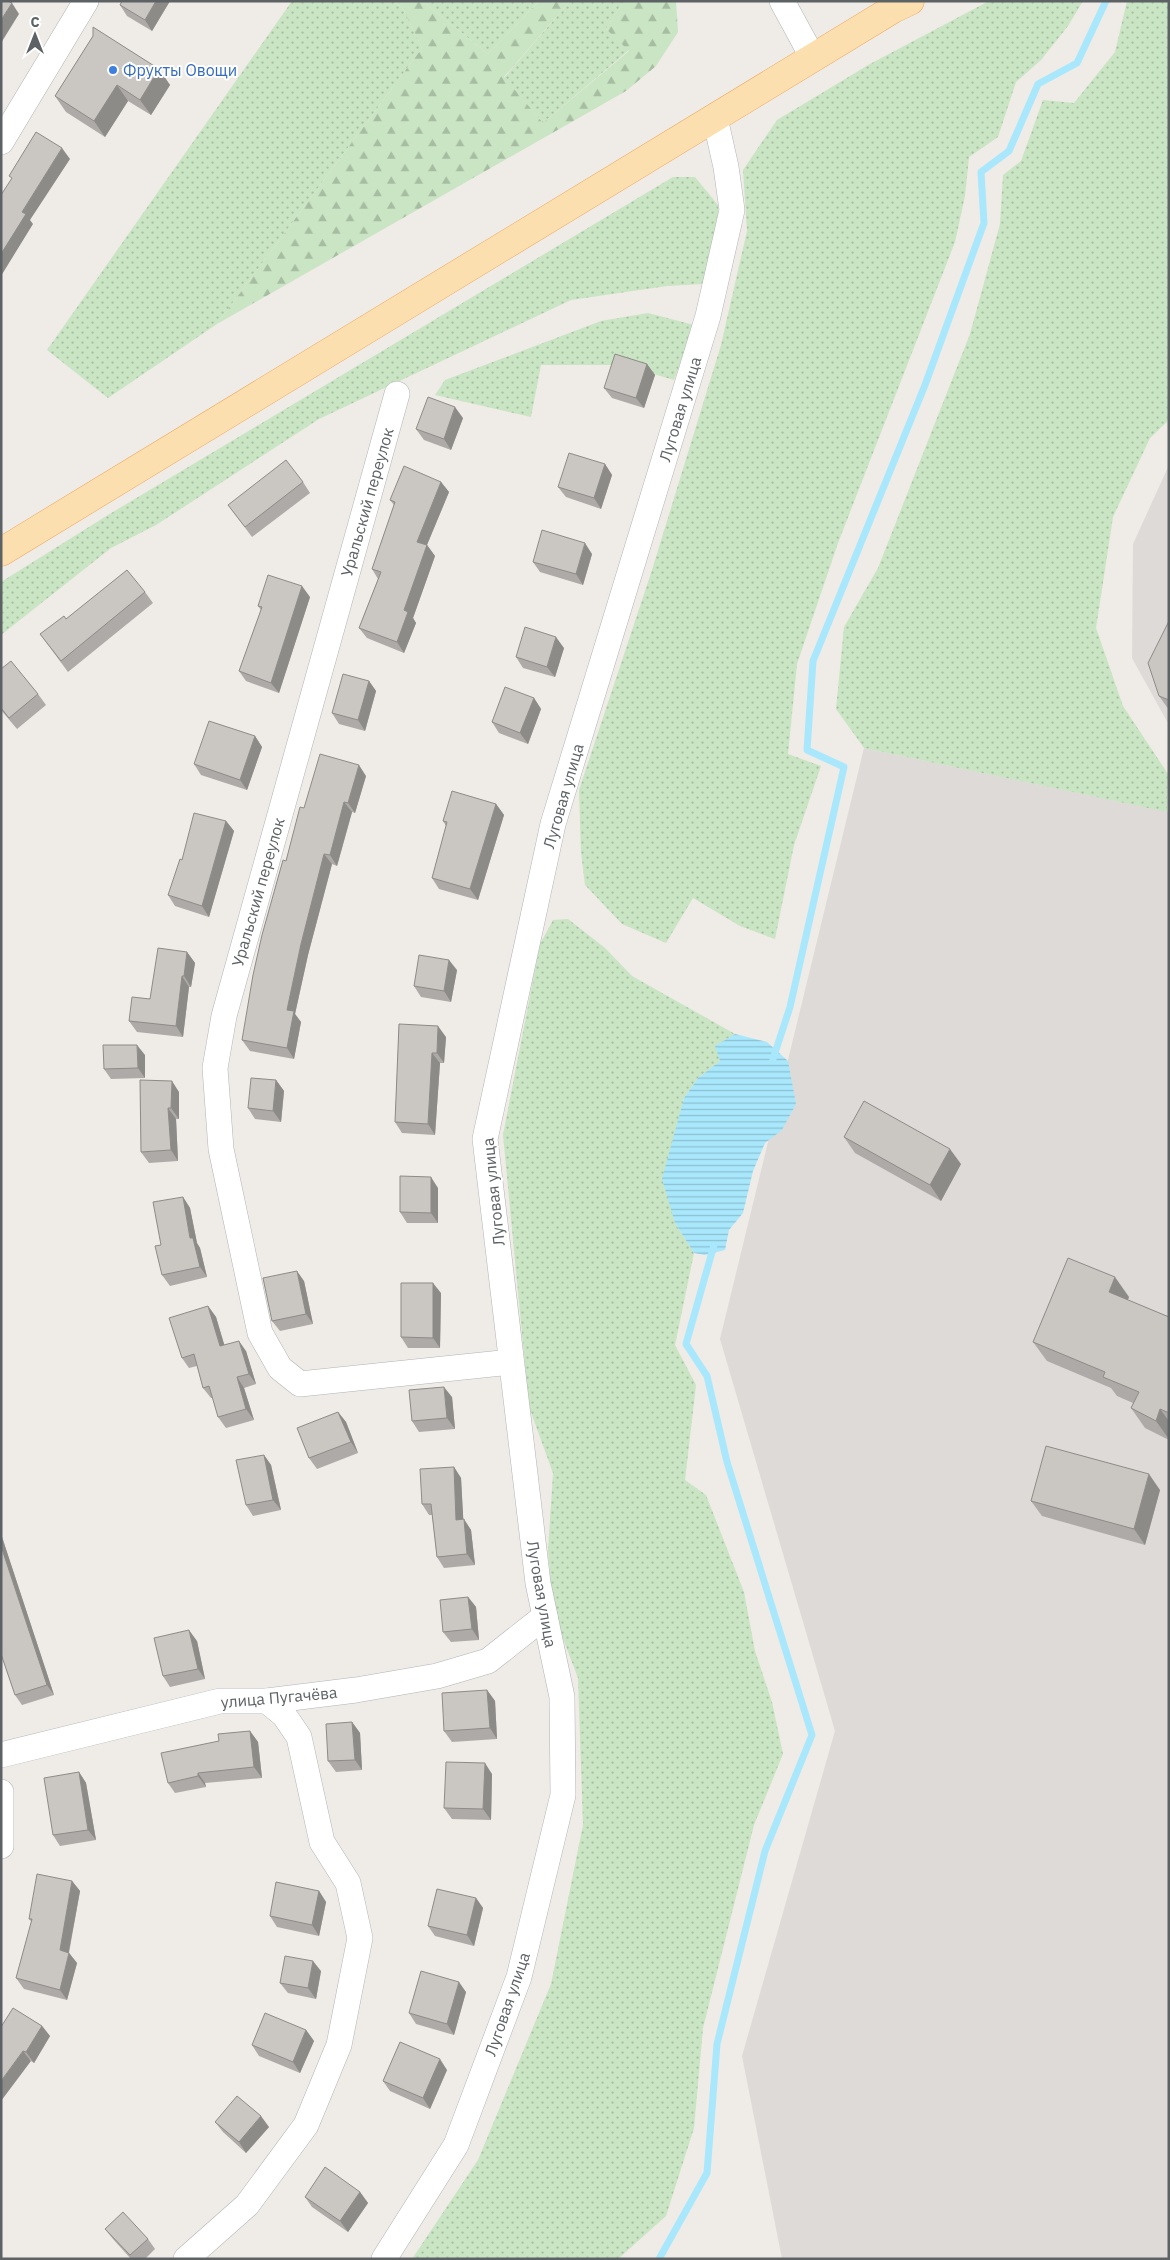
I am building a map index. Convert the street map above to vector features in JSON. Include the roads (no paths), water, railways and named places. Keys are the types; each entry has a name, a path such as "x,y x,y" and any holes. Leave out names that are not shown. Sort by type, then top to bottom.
{"main road":[{"path":"1,552 893,9 910,1"}],"street":[{"path":"1,142 86,1"},
{"path":"782,1 813,58"},
{"name":"Луговая улица","path":"384,2259 456,2145 519,1977 563,1795 562,1697 538,1583 485,1139 553,824 708,316 732,210 726,167 715,118"},
{"name":"Уральский переулок","path":"397,394 224,1016 215,1068 221,1149 260,1333 280,1368 300,1384 511,1362"},
{"name":"улица Пугачёва","path":"1,1755 220,1701 268,1701 356,1690 437,1676 488,1661 545,1616"},
{"path":"186,2259 247,2204 306,2125 339,2045 360,1938 348,1883 322,1842 299,1737 284,1714 268,1701"},
{"path":"1,1792 1,1846"}],"water":[{"path":"735,1034 767,1042 788,1061 796,1104 782,1130 765,1143 753,1171 743,1213 729,1230 725,1250 705,1255 694,1253 675,1223 662,1179 684,1098 698,1078 720,1061 715,1046"}],"waterway":[{"path":"773,1059 790,1007 844,767 807,750 813,661 925,385 984,223 981,172 1009,151 1038,84 1077,63 1106,1"},
{"path":"659,2259 707,2173 717,2044 765,1851 812,1735 727,1462 707,1376 686,1344 714,1245"}],"place":[{"name":"Фрукты Овощи","path":"113,70"}]}
